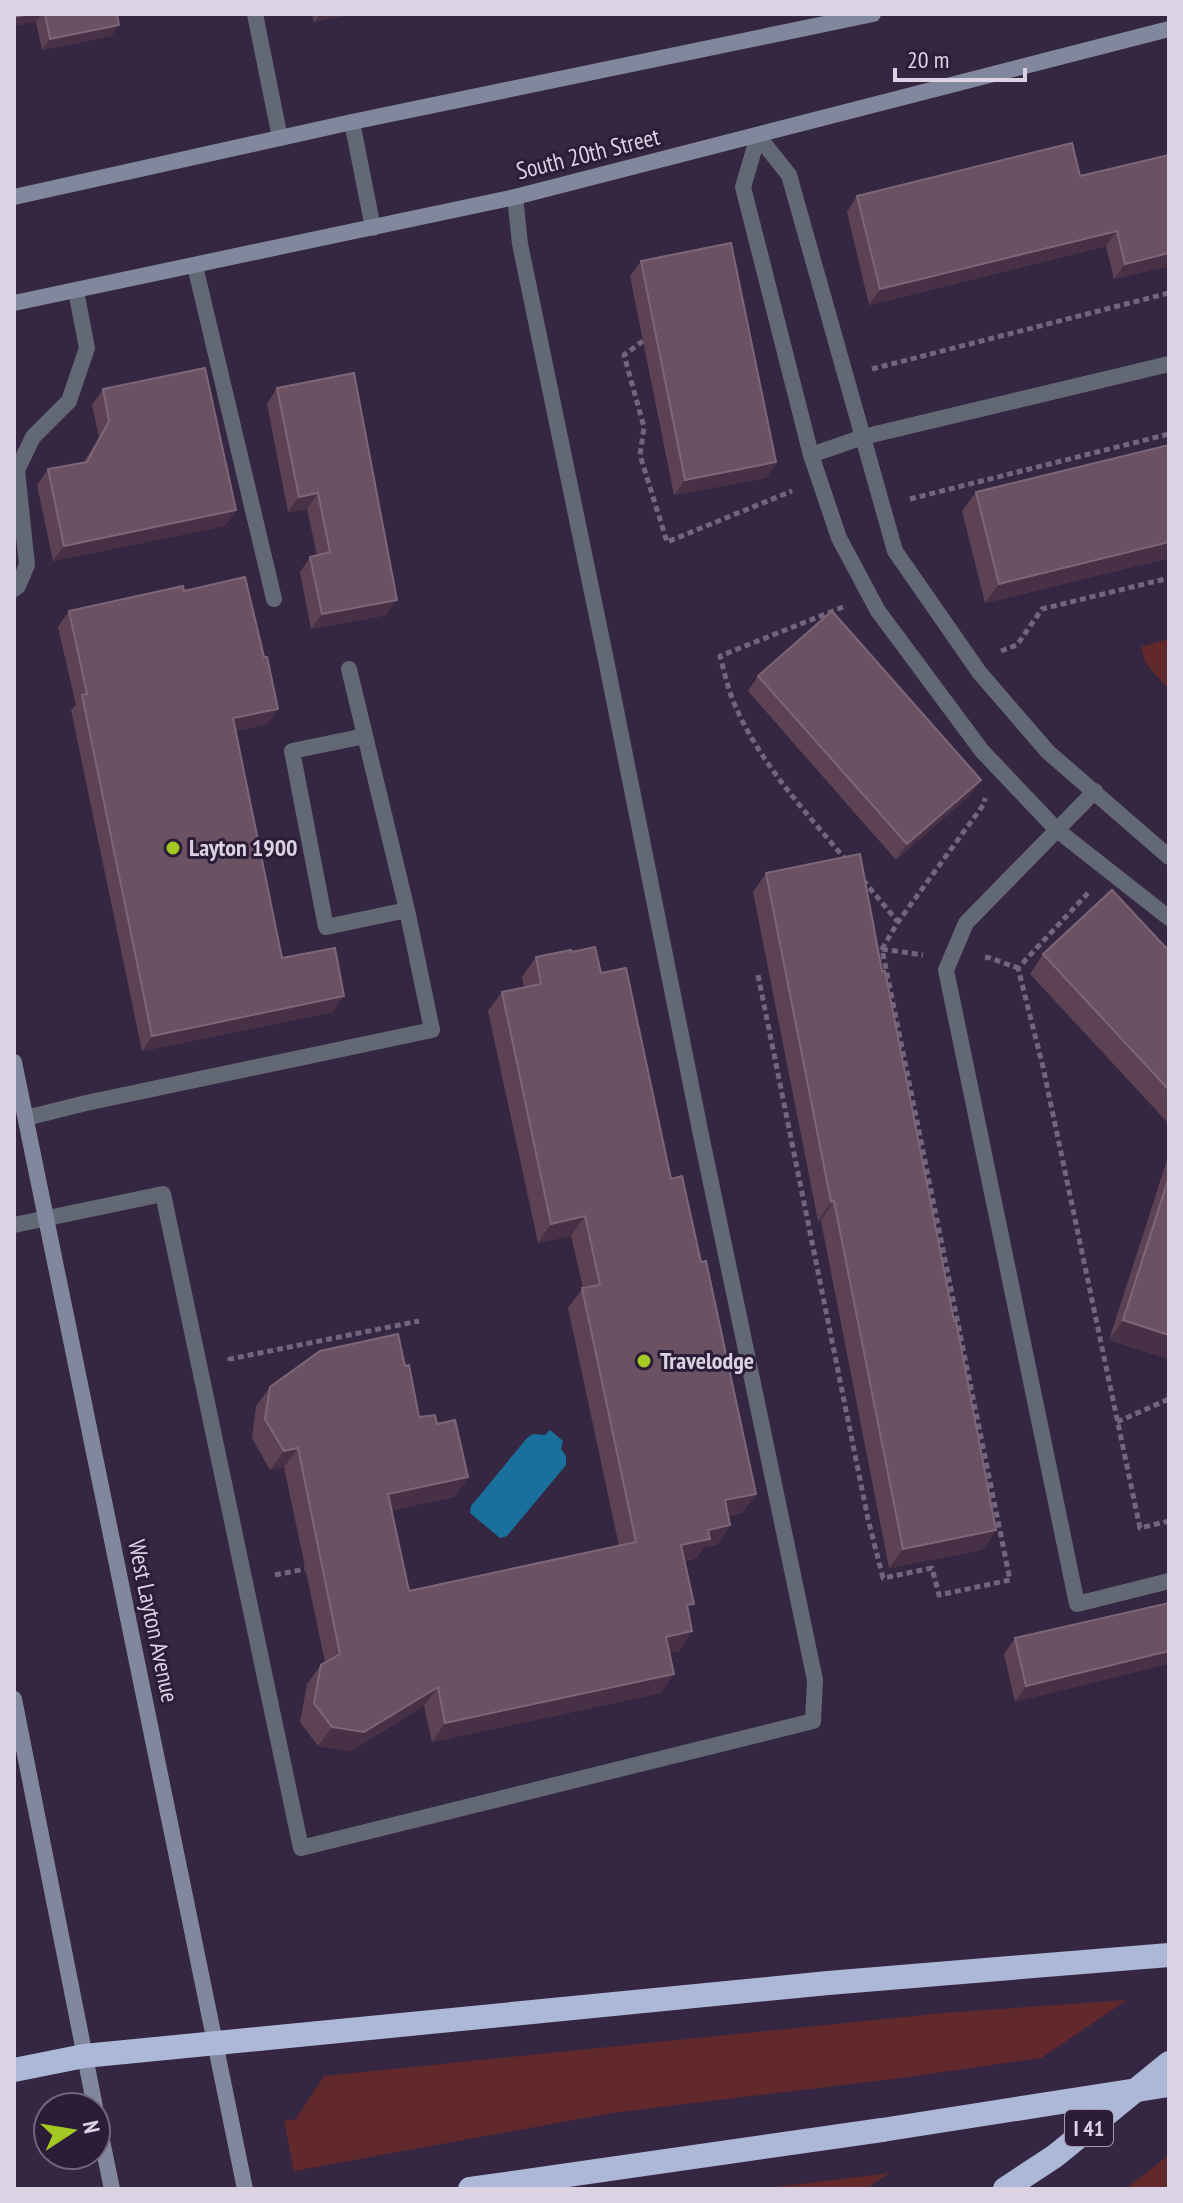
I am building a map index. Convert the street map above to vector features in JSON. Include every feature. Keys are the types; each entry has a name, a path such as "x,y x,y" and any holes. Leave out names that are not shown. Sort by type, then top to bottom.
{"highway":[{"path":"14,2070 84,2056 812,1984 1157,1956"},
{"name":"I 41","path":"1005,2189 1055,2156 1169,2063"},
{"path":"470,2189 1169,2085"}],"street":[{"path":"14,197 352,122 873,14"},
{"name":"South 20th Street","path":"14,303 515,197 1169,29"},
{"name":"West Layton Avenue","path":"14,1062 245,2189"},
{"path":"14,1699 92,2091"}],"lane":[{"path":"255,14 280,138"},
{"path":"352,122 373,228"},
{"path":"758,136 789,175 895,551 979,672 1048,752 1169,857"},
{"path":"758,136 743,187 811,455 839,538 878,611 982,751 1057,830 1169,918"},
{"path":"14,1225 163,1194 301,1848 813,1721 815,1680 523,260 515,197"},
{"path":"195,266 274,599"},
{"path":"14,589 27,565 17,470 33,437 69,401 87,348 76,291"},
{"path":"811,455 863,437 1169,364"},
{"path":"26,1118 432,1030 407,910 349,669"},
{"path":"365,736 292,751 326,927 407,910"},
{"path":"1095,791 966,923 946,970 1077,1604 1169,1581"}],"path":[{"path":"868,370 1169,293"},
{"path":"643,341 624,355 644,427 640,455 667,542 800,488"},
{"path":"910,512 906,500 1169,434"},
{"path":"999,652 1017,645 1042,609 1169,578"},
{"path":"848,605 720,656 732,699 759,750 898,922"},
{"path":"758,975 868,1519 883,1578 932,1568 939,1595 1010,1580 882,949 898,922 984,804 987,788"},
{"path":"1089,892 1018,968 1043,1067 1140,1528 1169,1521"},
{"path":"233,1375 230,1359 419,1321"},
{"path":"1117,1422 1169,1399"},
{"path":"275,1575 305,1569"}],"shaded area":[{"path":"1169,639 1169,690 1145,662 1141,647"},
{"path":"1127,2000 1041,2058 612,2113 294,2171 284,2121 296,2119 324,2076 943,2013"},
{"path":"1169,2155 1169,2189 1125,2189"},
{"path":"889,2173 866,2189 760,2189"}],"water":[{"path":"550,1430 563,1441 561,1449 566,1456 566,1465 507,1536 500,1538 470,1513 471,1506 527,1438 533,1434 545,1435"}],"building":[{"path":"45,14 117,14 119,25 50,39"},
{"path":"1072,143 1080,176 1169,155 1169,253 1125,264 1117,231 880,289 857,196"},
{"path":"731,243 776,462 685,480 641,261"},
{"path":"205,368 236,510 64,546 48,469 87,462 109,421 103,389"},
{"path":"354,373 397,600 322,614 310,557 330,552 318,493 299,497 277,388"},
{"path":"1169,445 1169,542 999,584 976,492"},
{"name":"Layton 1900","path":"245,577 278,709 233,718 282,958 335,948 344,996 152,1036 82,695 87,694 69,611 183,586 184,591"},
{"path":"832,611 981,780 907,844 758,676"},
{"path":"860,854 996,1530 903,1549 766,873"},
{"path":"1112,890 1169,951 1169,1090 1043,954"},
{"name":"Travelodge","path":"595,947 601,973 626,968 671,1179 682,1176 701,1262 706,1261 756,1494 725,1500 730,1525 708,1530 710,1539 681,1545 694,1604 687,1605 692,1631 666,1637 674,1674 445,1723 438,1687 364,1732 332,1727 314,1703 321,1665 340,1654 298,1448 284,1451 265,1419 270,1387 320,1351 398,1334 405,1366 409,1365 419,1417 435,1415 437,1424 455,1420 468,1477 388,1494 409,1591 636,1542 582,1288 600,1285 585,1216 551,1224 502,992 541,984 536,957"},
{"path":"1169,1177 1169,1335 1123,1320"},
{"path":"1169,1603 1169,1651 1026,1686 1015,1638"}],"place":[{"name":"Layton 1900","path":"173,848"},
{"name":"Travelodge","path":"644,1361"}]}
